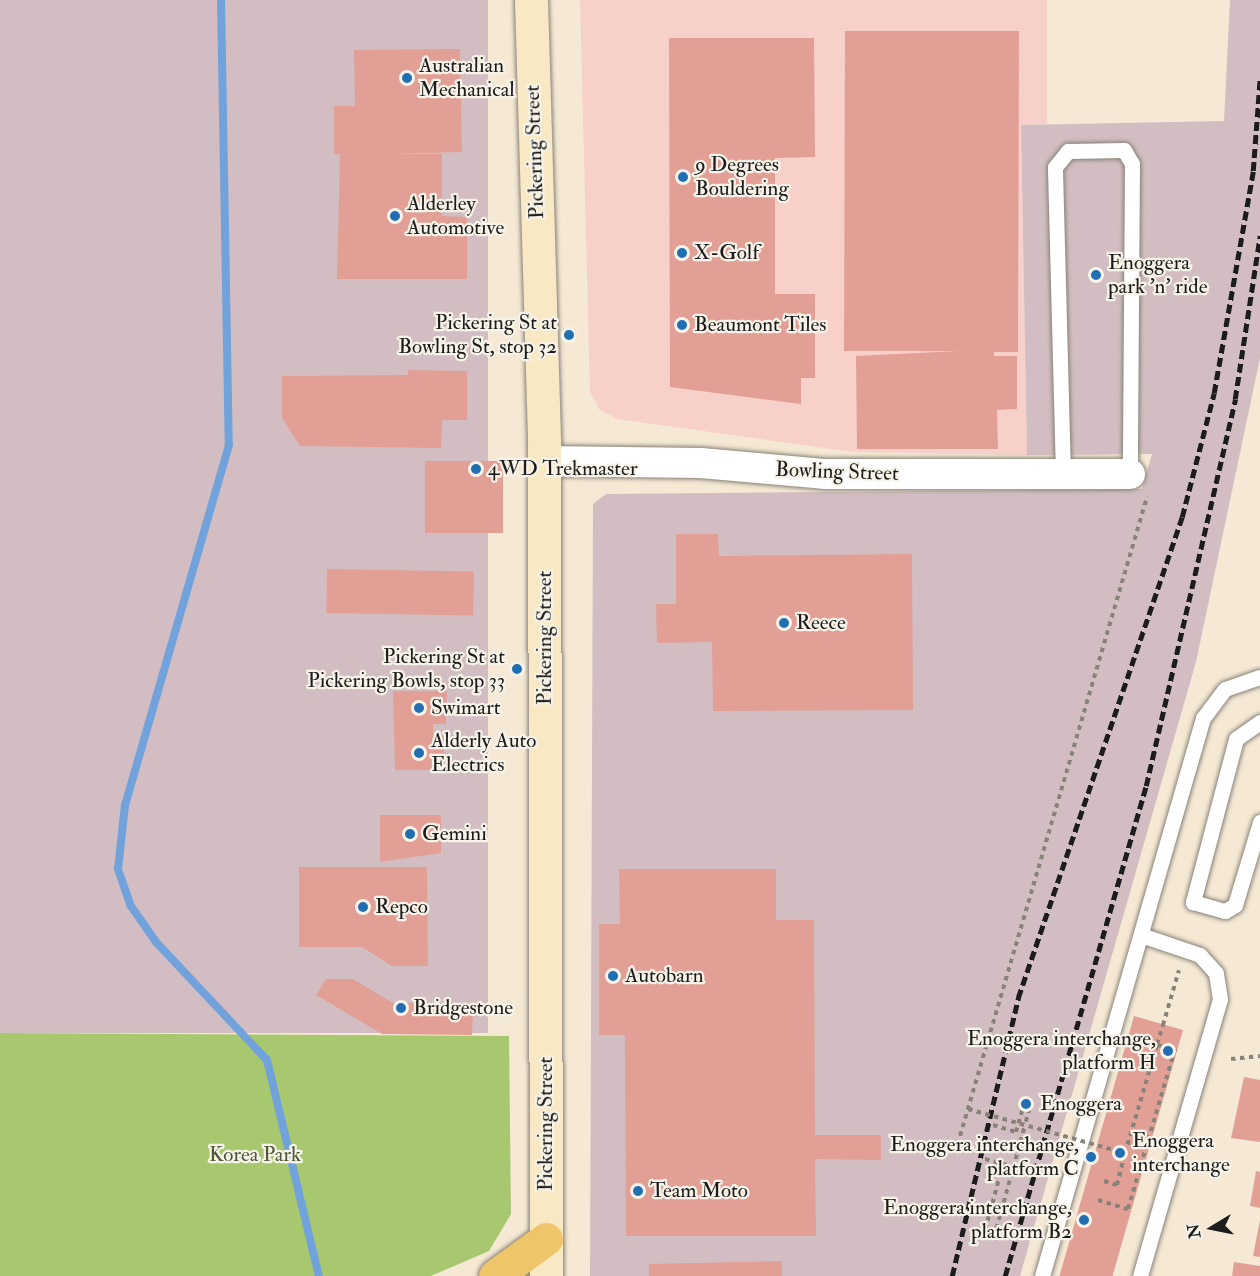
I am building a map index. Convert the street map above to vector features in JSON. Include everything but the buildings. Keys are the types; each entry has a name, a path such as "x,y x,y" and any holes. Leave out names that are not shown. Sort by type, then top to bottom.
{"highway":[{"path":"495,1276 546,1239"}],"main road":[{"name":"Pickering Street","path":"531,0 544,461 546,1276"}],"street":[{"name":"Bowling Street","path":"544,461 701,463 824,474 1130,474"}],"lane":[{"path":"1063,475 1055,167 1068,151 1102,150 1124,150 1132,164 1130,474"},
{"path":"1042,1276 1203,718 1225,689 1260,677"},
{"path":"1260,722 1236,739 1193,902 1226,911 1235,905 1260,822"},
{"path":"1140,1276 1220,999 1216,974 1200,955 1141,935"}],"path":[{"path":"955,1153 1148,494 1152,474 1130,474"},
{"path":"1104,1181 1116,1185 1179,970"},
{"path":"1098,1200 1128,1209 1175,1050 1157,1045"},
{"path":"1231,1059 1260,1056"},
{"path":"993,1125 1016,1132 1026,1098 1032,1100 994,1237 984,1234 1003,1164"},
{"path":"968,1109 1125,1153"},
{"path":"985,1159 1025,1170"}],"shaded area":[{"path":"0,0 488,0 488,1033 0,1033"},
{"path":"580,0 1047,0 1047,124 1021,125 1027,455 854,452 617,419 599,409 590,392"},
{"path":"1230,0 1260,0 1260,358 1196,662 1020,1276 590,1276 593,504 606,494 1142,489 1152,454 1027,455 1021,125 1224,121"}],"green space":[{"name":"Korea Park","path":"0,1033 509,1036 511,1214 489,1251 431,1276 0,1276"}],"waterway":[{"path":"221,0 229,445 125,805 118,869 131,906 156,942 267,1060 319,1276"}],"railway":[{"path":"952,1276 1018,998 1182,517 1214,393 1253,171 1260,78"},
{"path":"1005,1276 1146,786 1235,399 1260,236"}],"place":[{"name":"Australian Mechanical","path":"407,78"},
{"name":"9 Degrees Bouldering","path":"683,177"},
{"name":"Alderley Automotive","path":"395,216"},
{"name":"X-Golf","path":"682,253"},
{"name":"Enoggera park 'n' ride","path":"1096,275"},
{"name":"Beaumont Tiles","path":"682,325"},
{"name":"Pickering St at Bowling St, stop 32","path":"569,335"},
{"name":"4WD Trekmaster","path":"476,469"},
{"name":"Reece","path":"784,623"},
{"name":"Pickering St at Pickering Bowls, stop 33","path":"517,669"},
{"name":"Swimart","path":"419,708"},
{"name":"Alderly Auto Electrics","path":"419,753"},
{"name":"Gemini","path":"410,834"},
{"name":"Repco","path":"363,907"},
{"name":"Autobarn","path":"613,976"},
{"name":"Bridgestone","path":"401,1008"},
{"name":"Enoggera interchange, platform H","path":"1168,1051"},
{"name":"Enoggera","path":"1026,1104"},
{"name":"Enoggera interchange","path":"1120,1153"},
{"name":"Enoggera interchange, platform C","path":"1091,1157"},
{"name":"Team Moto","path":"638,1191"},
{"name":"Enoggera interchange, platform B2","path":"1084,1220"}]}
